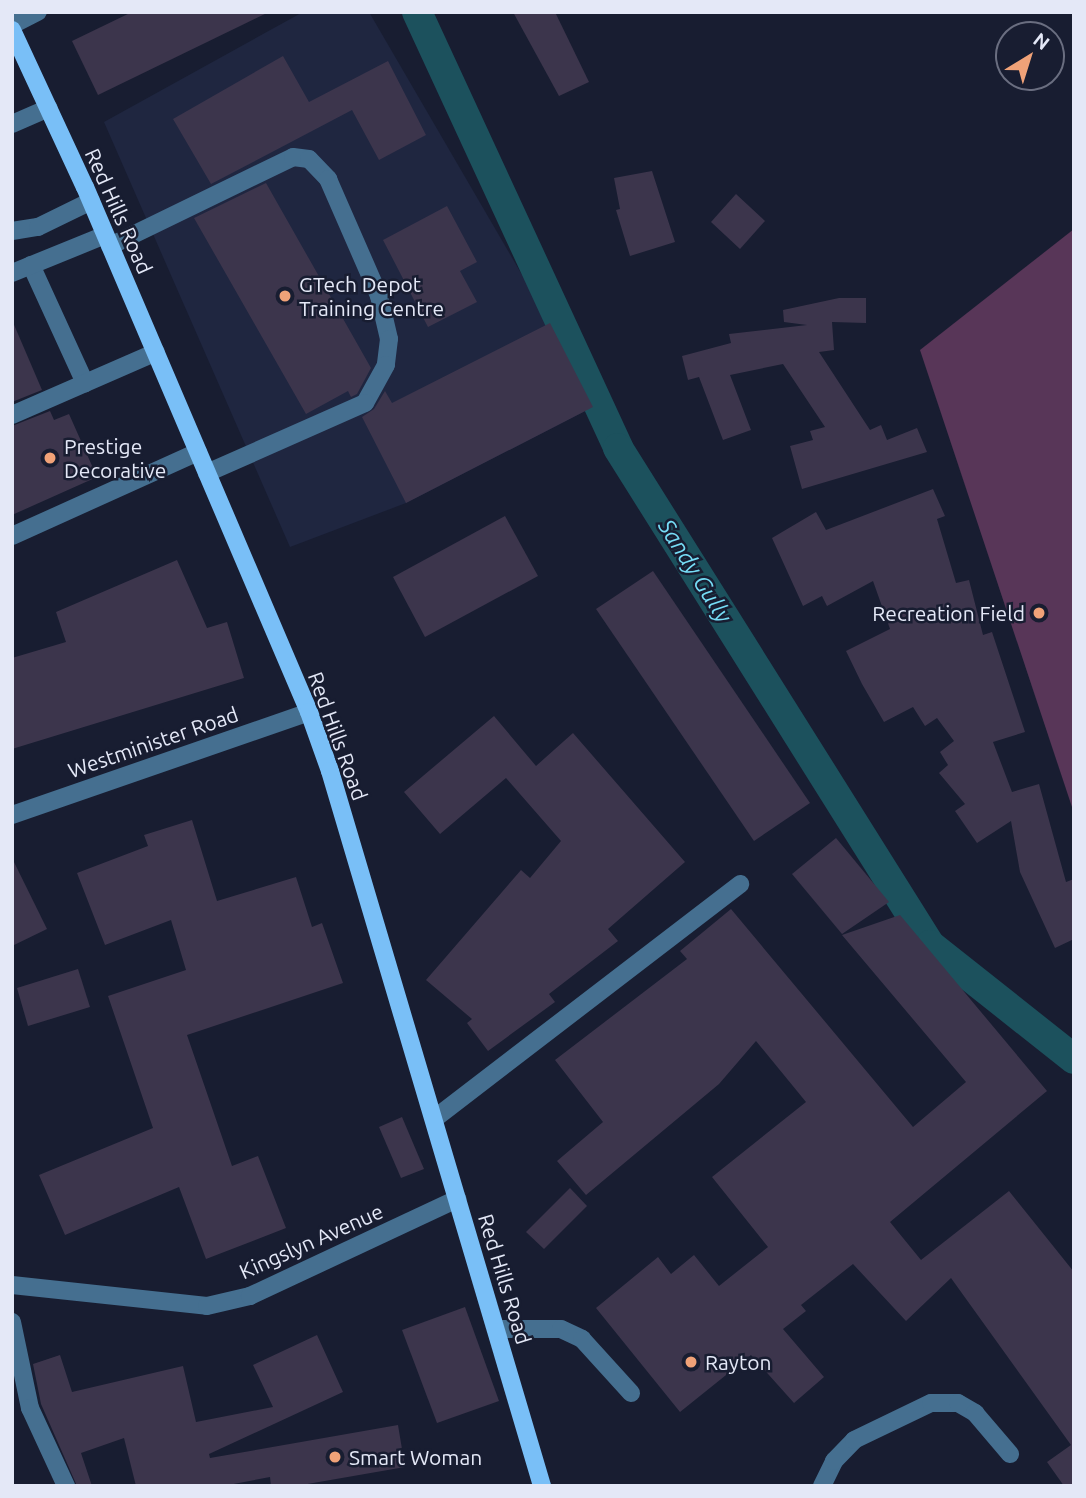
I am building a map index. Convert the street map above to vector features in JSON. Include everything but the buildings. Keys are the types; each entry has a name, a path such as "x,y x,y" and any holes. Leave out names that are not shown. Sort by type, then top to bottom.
{"main road":[{"name":"Red Hills Road","path":"12,28 108,240 309,712 542,1486"}],"street":[{"path":"12,28 38,12"},
{"path":"12,124 48,108"},
{"path":"12,273 108,240 293,157 309,159 328,179 379,296 388,339 386,365 365,403 207,473"},
{"path":"12,231 38,227 90,201"},
{"path":"31,265 85,383"},
{"path":"12,415 156,352"},
{"path":"12,536 198,452"},
{"name":"Westminister Road","path":"12,815 309,712"},
{"path":"433,1119 740,884"},
{"name":"Kingslyn Avenue","path":"12,1285 207,1306 250,1296 457,1199"},
{"path":"12,1322 30,1408 66,1486"},
{"path":"496,1329 561,1329 582,1339 631,1393"},
{"path":"822,1486 834,1461 854,1440 931,1403 958,1403 975,1413 1010,1454"}],"shaded area":[{"path":"303,12 369,12 550,323 593,407 406,503 290,547 104,122"},
{"path":"1074,229 1074,813 920,350"}],"waterway":[{"name":"Sandy Gully","path":"417,12 618,448 930,945 1074,1059"}],"place":[{"name":"GTech Depot Training Centre","path":"285,296"},
{"name":"Prestige Decorative","path":"50,458"},
{"name":"Recreation Field","path":"1039,613"},
{"name":"Rayton","path":"691,1362"},
{"name":"Smart Woman","path":"335,1457"}]}
